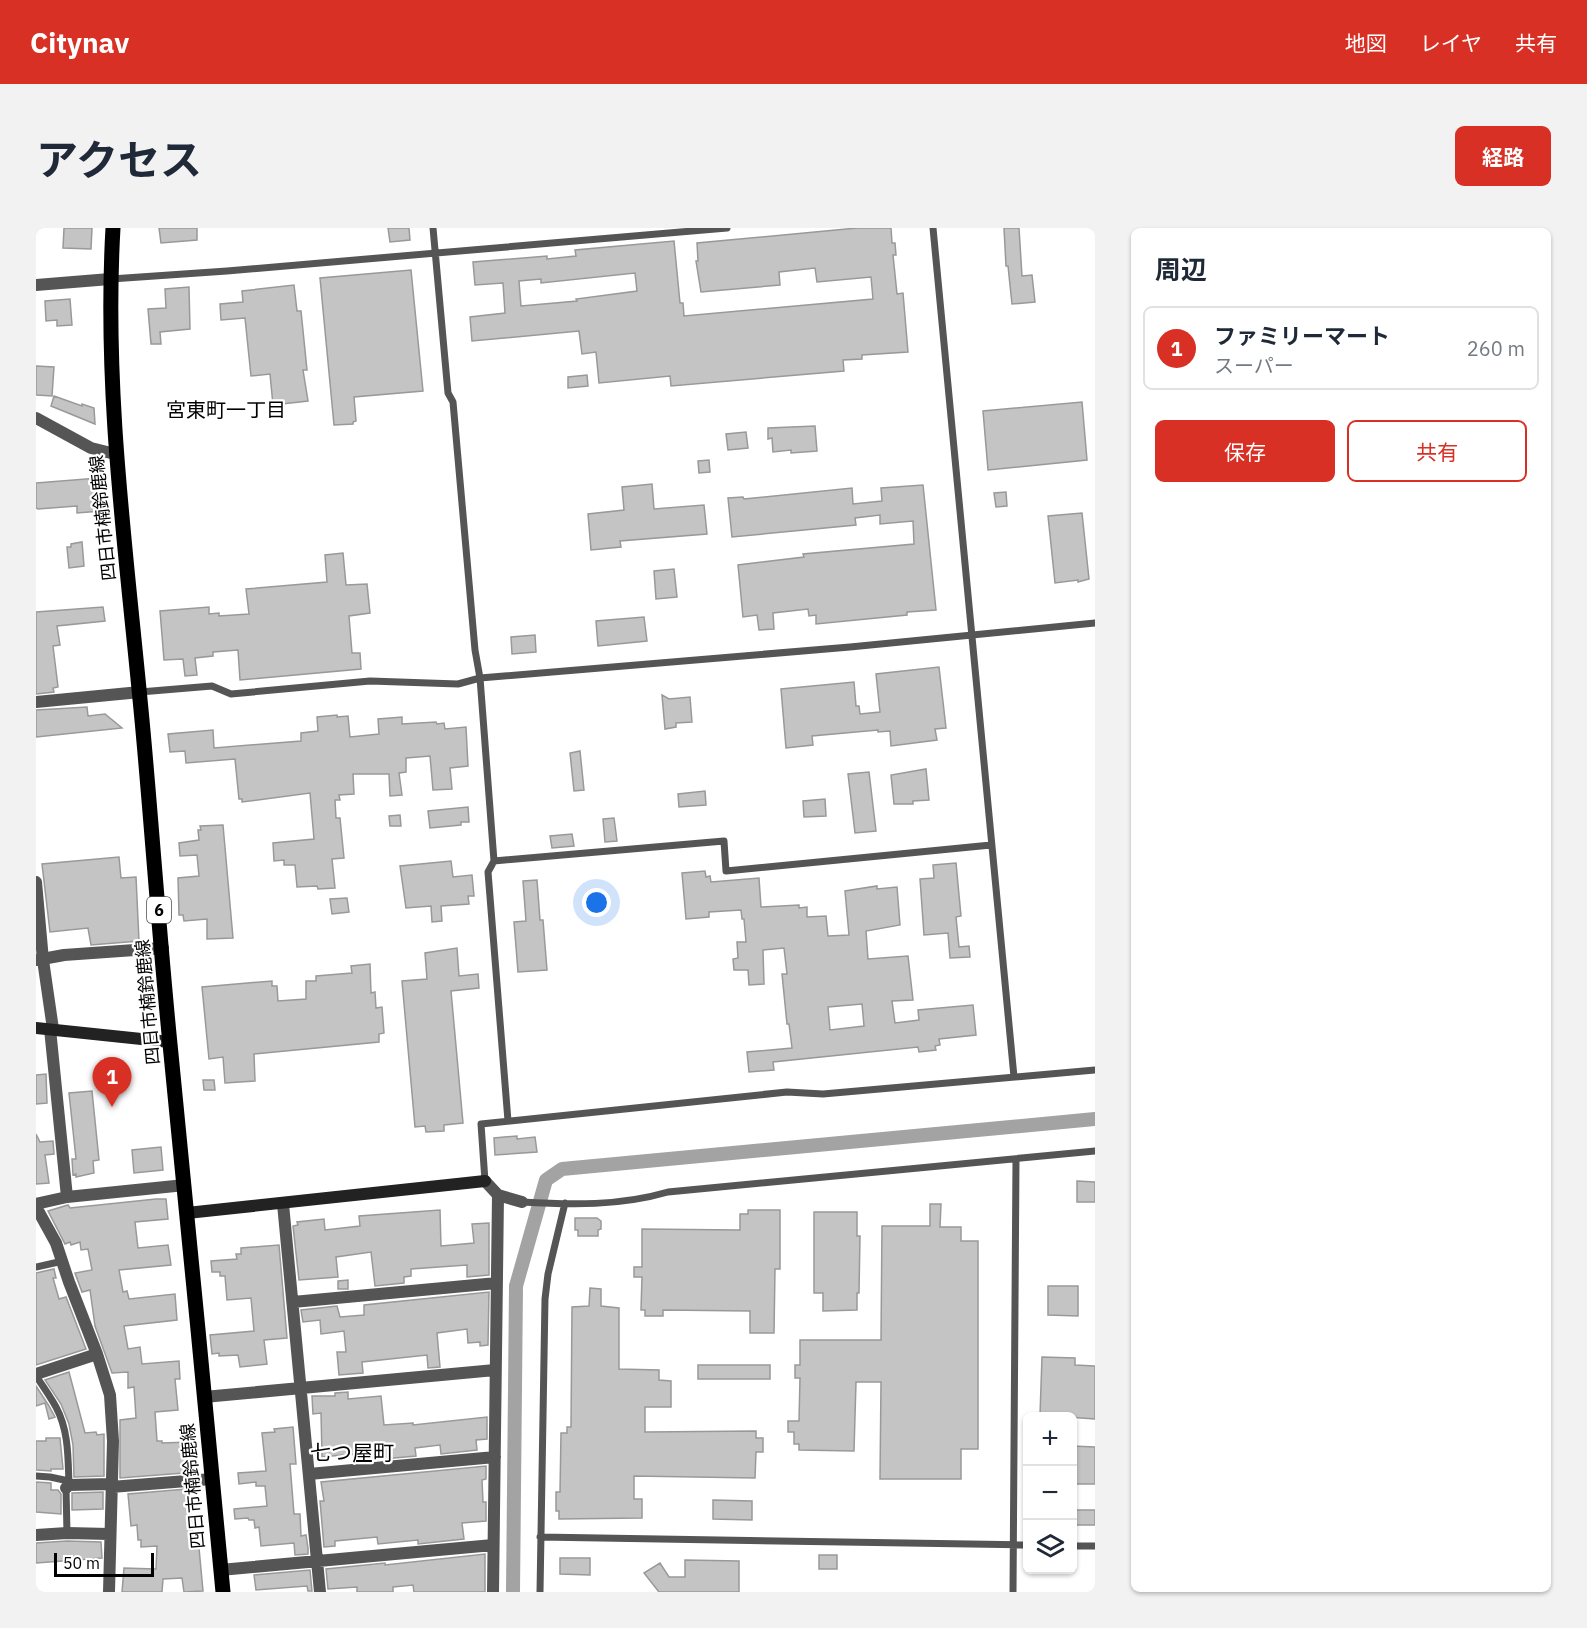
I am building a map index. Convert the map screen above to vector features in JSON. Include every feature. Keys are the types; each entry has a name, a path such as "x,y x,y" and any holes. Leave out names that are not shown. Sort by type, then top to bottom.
{"main road":[{"name":"四日市楠鈴鹿線","path":"113,228 110,279 115,454 140,692 170,1042 223,1592"}],"street":[{"path":"36,285 110,279"},
{"path":"36,418 91,448 115,454"},
{"path":"36,702 140,692"},
{"path":"36,882 39,960 52,1029 67,1197"},
{"path":"39,960 64,955 163,948"},
{"path":"36,1028 170,1042"},
{"path":"187,1213 486,1180 498,1196 493,1592"},
{"path":"109,1592 110,1486 113,1441 110,1395 98,1354 63,1261 36,1205 67,1197 185,1185"},
{"path":"498,1196 522,1202"},
{"path":"284,1204 320,1592"},
{"path":"293,1302 497,1283"},
{"path":"36,1375 98,1354"},
{"path":"204,1397 495,1371"},
{"path":"309,1474 495,1457"},
{"path":"68,1485 110,1486 212,1479"},
{"path":"36,1535 109,1534"},
{"path":"220,1570 493,1545"}],"lane":[{"path":"433,228 448,393 453,402 465,545 480,678 494,861 488,872 508,1121"},
{"path":"110,279 227,272 727,228"},
{"path":"933,228 1014,1077"},
{"path":"140,692 212,686 231,694 370,681 458,684 480,678 1095,624"},
{"path":"494,861 724,841 726,871 991,845"},
{"path":"486,1180 481,1124 787,1092 823,1094 1095,1070"},
{"path":"522,1202 599,1204 646,1198 668,1192 1095,1151"},
{"path":"1013,1592 1016,1159"},
{"path":"540,1592 545,1299 565,1203"},
{"path":"36,1267 63,1261"},
{"path":"36,1375 57,1408 68,1449 67,1533"},
{"path":"36,1476 68,1485"},
{"path":"540,1537 1023,1545"},
{"path":"1077,1546 1095,1546"}],"building":[{"path":"64,228 92,228 91,249 63,248"},
{"path":"159,228 197,228 197,240 161,243"},
{"path":"388,228 409,228 410,240 390,242"},
{"path":"857,228 891,228 892,243 895,243 896,255 893,255 897,294 903,293 908,352 862,355 862,359 843,360 844,371 671,386 670,376 599,383 596,352 582,354 579,331 472,341 470,317 505,313 503,283 475,285 473,262 576,256 575,250 674,241 680,303 683,303 684,316 873,299 871,277 817,282 815,268 779,272 780,285 701,292 696,261 698,261 697,243","holes":["635,273 637,291 576,299 577,301 521,306 519,281 541,279 541,283"]},
{"path":"1004,228 1019,228 1022,276 1032,275 1035,302 1012,304 1008,266 1006,266"},
{"path":"411,270 423,391 354,397 356,421 353,424 334,425 320,278"},
{"path":"294,285 297,311 301,311 307,370 303,370 308,401 273,405 270,374 251,376 245,318 221,320 220,304 243,302 242,291"},
{"path":"189,287 190,329 160,332 161,344 151,344 148,309 166,308 165,289"},
{"path":"70,299 72,325 57,326 57,320 46,321 45,301"},
{"path":"36,366 54,367 52,396 36,395"},
{"path":"587,375 588,386 568,388 568,377"},
{"path":"54,396 94,408 95,424 51,406"},
{"path":"1082,402 1087,460 988,470 983,411"},
{"path":"815,426 817,451 773,452 772,438 768,439 768,428"},
{"path":"746,432 748,448 728,450 726,434"},
{"path":"709,460 710,472 699,473 698,461"},
{"path":"98,478 101,511 77,513 77,506 36,508 36,483"},
{"path":"652,484 654,509 704,505 707,534 620,541 621,547 591,550 588,514 624,510 622,487"},
{"path":"923,485 936,610 816,624 816,615 809,616 808,609 773,613 774,629 759,630 757,615 743,617 738,565 804,557 803,554 914,544 913,521 880,524 880,515 855,518 856,525 732,537 728,498 743,497 744,499 852,488 853,504 882,501 881,488"},
{"path":"1006,492 1007,506 996,507 994,493"},
{"path":"1082,513 1089,579 1055,583 1048,516"},
{"path":"82,542 84,566 69,568 67,547"},
{"path":"343,553 346,585 367,584 370,613 349,616 352,653 360,653 361,669 240,680 238,650 213,652 213,656 195,658 197,675 185,676 183,659 164,660 160,611 209,607 209,614 219,613 219,616 249,614 246,589 327,582 325,555"},
{"path":"674,569 677,597 656,599 654,571"},
{"path":"103,607 105,621 57,626 60,645 53,646 58,687 53,688 54,692 36,694 36,612"},
{"path":"644,617 647,641 598,646 596,621"},
{"path":"535,635 536,652 512,654 511,637"},
{"path":"939,667 946,728 935,729 937,740 891,746 890,731 878,732 878,730 812,736 813,745 786,748 781,689 854,682 856,706 859,706 860,714 880,712 876,674"},
{"path":"662,695 669,699 690,697 692,722 676,723 676,727 665,729"},
{"path":"87,707 88,716 105,714 122,728 36,737 36,710"},
{"path":"337,715 337,717 348,716 350,737 379,734 378,719 402,717 402,724 436,722 437,724 444,723 445,729 466,727 468,766 450,768 452,789 433,790 430,756 406,758 406,772 399,773 402,795 390,796 389,774 353,774 354,794 339,795 340,800 335,800 336,818 340,818 344,858 332,859 335,888 297,887 295,865 284,865 284,860 274,861 273,843 314,839 310,793 242,802 242,799 239,799 235,759 186,763 185,751 170,752 168,734 213,730 214,748 301,741 301,733 318,731 317,717"},
{"path":"580,751 584,790 574,791 570,753"},
{"path":"926,769 929,800 913,801 913,804 894,804 891,775"},
{"path":"869,772 876,831 855,833 848,774"},
{"path":"705,791 706,805 679,807 678,794"},
{"path":"825,799 826,816 804,817 803,801"},
{"path":"468,807 469,822 430,828 428,811"},
{"path":"400,815 401,826 390,826 389,816"},
{"path":"614,818 617,841 605,842 603,819"},
{"path":"223,825 233,938 207,939 207,919 184,921 183,915 179,915 178,878 199,876 197,855 180,856 179,843 199,840 200,826"},
{"path":"572,834 574,846 552,848 550,836"},
{"path":"119,857 121,878 136,877 139,941 91,945 88,928 50,932 42,864"},
{"path":"451,861 453,877 472,875 474,896 468,896 469,904 441,906 442,921 432,922 431,906 406,908 400,866"},
{"path":"956,863 961,916 956,917 959,947 969,946 970,957 950,958 948,933 924,935 920,879 934,878 933,865"},
{"path":"705,871 706,877 710,876 711,882 759,878 761,907 799,905 799,908 807,907 807,917 826,916 828,936 849,935 845,891 877,886 877,889 897,887 900,925 866,931 868,959 908,956 913,1000 892,1001 895,1023 919,1020 918,1010 973,1005 976,1035 939,1039 940,1045 935,1046 936,1050 919,1052 918,1047 773,1062 774,1070 749,1072 747,1052 792,1048 782,974 787,974 784,948 763,950 764,984 749,985 748,970 734,970 733,959 738,958 737,942 746,942 741,910 709,912 709,917 686,919 682,873","holes":["862,1004 864,1026 830,1030 828,1007"]},
{"path":"537,880 547,970 518,972 514,922 526,921 523,881"},
{"path":"347,898 349,912 332,914 330,899"},
{"path":"457,948 459,976 478,974 479,988 451,991 463,1123 444,1125 444,1131 426,1132 425,1126 415,1127 402,981 427,979 425,953"},
{"path":"370,964 371,993 375,992 376,1008 382,1007 384,1033 379,1034 379,1042 254,1054 255,1081 225,1083 223,1057 209,1059 202,987 272,981 272,986 277,986 278,1001 306,999 306,981 316,981 316,976 352,973 351,966"},
{"path":"46,1074 47,1103 36,1104 36,1075"},
{"path":"203,1080 214,1080 215,1090 204,1090"},
{"path":"92,1091 99,1160 93,1161 94,1173 76,1177 76,1174 73,1175 72,1159 76,1159 69,1093"},
{"path":"36,1134 40,1142 53,1141 54,1154 45,1155 49,1183 36,1184"},
{"path":"517,1136 517,1139 535,1137 537,1152 495,1155 494,1138"},
{"path":"161,1147 163,1170 134,1173 132,1150"},
{"path":"1077,1181 1095,1182 1095,1202 1077,1202"},
{"path":"166,1199 168,1219 135,1222 138,1248 168,1245 171,1265 119,1270 123,1292 127,1291 129,1299 175,1294 177,1320 124,1326 128,1349 140,1347 142,1364 179,1361 180,1379 175,1379 178,1410 155,1412 157,1441 162,1441 162,1443 189,1442 190,1471 120,1478 120,1420 136,1418 134,1387 128,1388 128,1372 112,1373 95,1326 90,1290 82,1292 75,1273 92,1270 88,1249 81,1250 80,1242 65,1244 48,1211 68,1205 70,1208"},
{"path":"930,1204 941,1204 940,1227 961,1227 961,1241 978,1241 978,1449 961,1449 961,1479 880,1479 881,1382 856,1382 854,1451 799,1450 799,1444 794,1444 794,1432 788,1432 788,1421 799,1421 800,1378 795,1378 795,1365 800,1365 800,1340 881,1340 882,1226 930,1226"},
{"path":"440,1210 441,1246 474,1243 472,1224 489,1223 489,1275 467,1277 467,1265 411,1269 411,1276 404,1277 404,1283 375,1286 371,1252 336,1257 338,1277 299,1280 293,1226 298,1225 297,1222 324,1219 325,1230 360,1226 359,1216"},
{"path":"748,1210 780,1210 780,1269 775,1269 774,1333 750,1333 750,1311 663,1310 663,1316 645,1316 645,1310 641,1310 642,1277 634,1277 634,1267 642,1267 642,1229 740,1230 740,1214 748,1214"},
{"path":"814,1212 857,1212 857,1236 860,1236 857,1310 823,1311 823,1293 814,1293"},
{"path":"575,1218 597,1218 601,1221 598,1236 578,1236 578,1230 575,1230"},
{"path":"279,1245 287,1338 264,1340 267,1364 240,1367 238,1355 212,1354 210,1335 254,1331 251,1298 227,1300 225,1276 220,1276 220,1272 212,1272 211,1261 237,1259 236,1254 241,1254 241,1248"},
{"path":"54,1269 56,1278 53,1278 59,1299 66,1297 86,1349 36,1365 36,1273"},
{"path":"348,1280 348,1289 338,1289 338,1281"},
{"path":"1048,1286 1078,1286 1078,1316 1048,1315"},
{"path":"590,1288 601,1289 601,1306 619,1308 619,1369 659,1370 659,1380 671,1381 671,1407 645,1407 645,1432 756,1431 756,1438 763,1438 763,1452 756,1452 755,1478 634,1476 634,1499 642,1499 642,1518 559,1519 559,1511 556,1511 556,1492 560,1492 561,1433 567,1433 567,1427 571,1427 572,1307 589,1306"},
{"path":"489,1292 488,1345 480,1346 480,1342 468,1343 467,1329 437,1333 440,1367 428,1368 427,1355 362,1362 363,1373 339,1375 337,1352 346,1352 344,1331 321,1334 320,1320 303,1322 301,1310 337,1306 340,1317 364,1315 364,1305"},
{"path":"1042,1357 1075,1358 1075,1365 1095,1366 1095,1419 1077,1418 1077,1412 1040,1412"},
{"path":"698,1365 770,1365 770,1379 698,1379"},
{"path":"69,1372 85,1433 104,1434 104,1476 74,1477 73,1445 69,1424 61,1404 45,1380"},
{"path":"36,1386 55,1417 49,1419 45,1403 36,1406"},
{"path":"348,1392 348,1399 381,1396 384,1425 413,1423 413,1425 487,1417 487,1439 476,1440 477,1450 441,1454 440,1445 415,1448 416,1456 372,1460 372,1456 354,1458 353,1454 322,1457 321,1413 313,1414 312,1396 335,1396 335,1393"},
{"path":"293,1427 296,1464 290,1464 294,1514 300,1514 301,1536 306,1535 308,1548 308,1554 295,1555 294,1543 261,1546 259,1527 255,1528 254,1520 235,1519 234,1509 267,1506 265,1486 256,1486 256,1482 239,1484 238,1473 266,1471 262,1433"},
{"path":"46,1438 60,1438 63,1469 36,1470 36,1441 46,1441"},
{"path":"1077,1446 1095,1447 1095,1484 1077,1484"},
{"path":"486,1466 486,1479 482,1480 483,1502 486,1502 486,1521 462,1523 464,1539 418,1544 418,1540 378,1544 377,1537 335,1541 335,1546 324,1547 320,1501 324,1501 321,1482"},
{"path":"36,1482 51,1483 51,1490 58,1490 61,1494 61,1514 36,1512"},
{"path":"186,1489 186,1496 189,1495 194,1549 199,1548 203,1591 184,1592 182,1578 163,1579 162,1592 122,1592 124,1568 156,1569 157,1546 141,1547 137,1525 131,1526 128,1494"},
{"path":"103,1492 103,1509 72,1510 72,1493"},
{"path":"713,1500 752,1501 752,1520 713,1519"},
{"path":"1077,1510 1095,1510 1095,1525 1077,1525"},
{"path":"101,1542 102,1558 36,1563 36,1543"},
{"path":"485,1554 485,1592 414,1592 413,1585 393,1587 393,1592 357,1592 357,1587 328,1589 326,1569"},
{"path":"819,1555 837,1555 837,1569 819,1569"},
{"path":"560,1558 590,1558 590,1575 560,1574"},
{"path":"685,1560 739,1561 739,1592 659,1592 644,1573 660,1563 669,1577 685,1577"},
{"path":"310,1570 312,1591 308,1591 307,1586 256,1590 254,1575"}],"waterway":[{"path":"513,1592 516,1286 546,1180 562,1169 1095,1119"}],"place":[{"name":"ファミリーマート","path":"112,1107"}],"district":[{"name":"宮東町一丁目","path":"226,410"},
{"name":"七つ屋町","path":"352,1453"}]}
